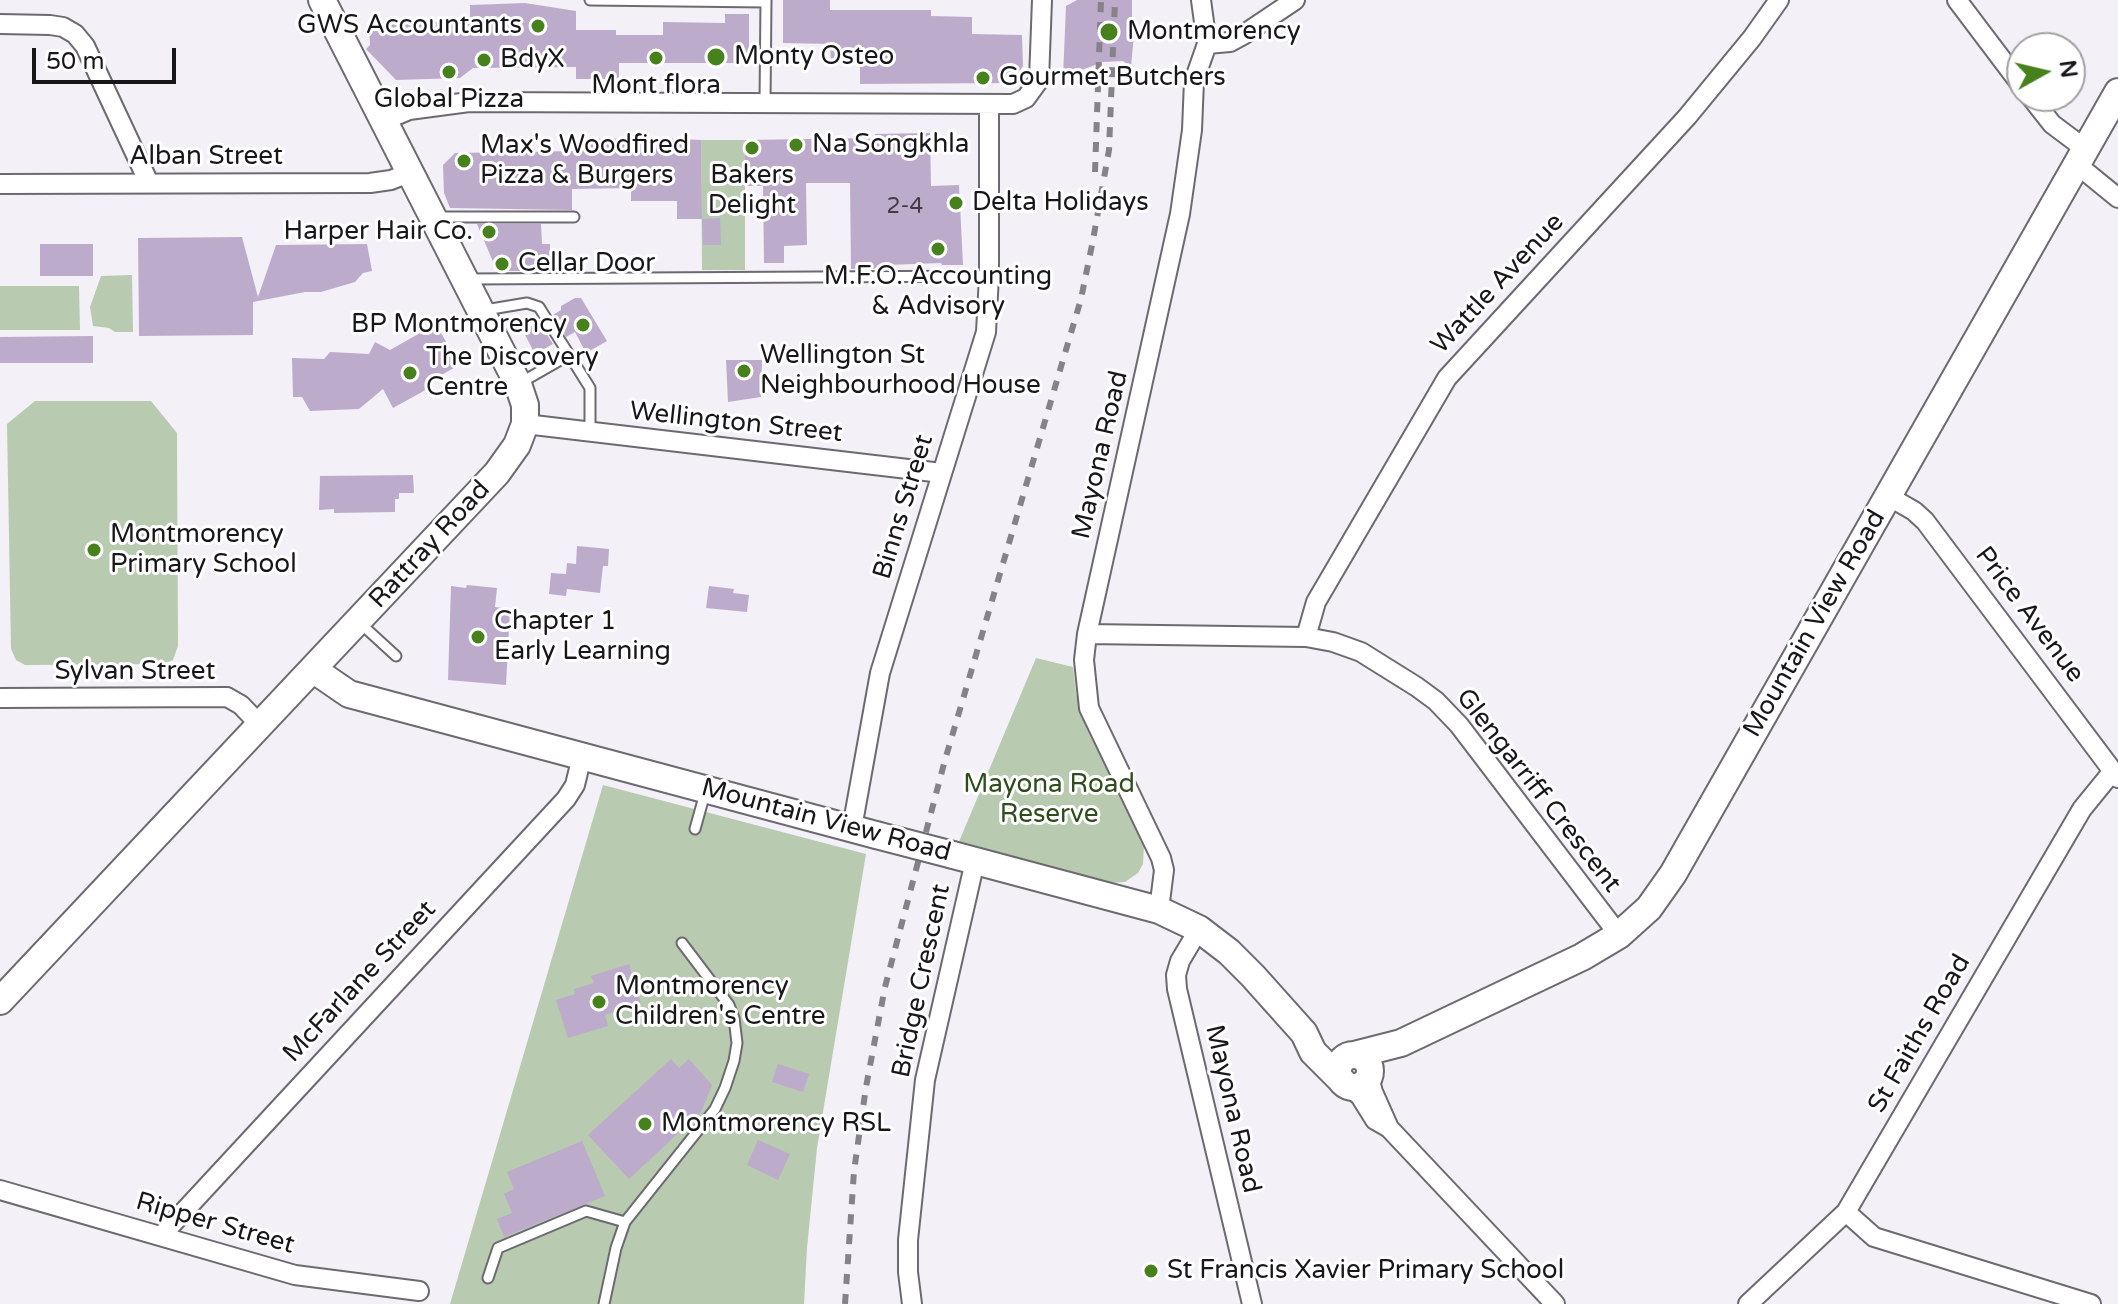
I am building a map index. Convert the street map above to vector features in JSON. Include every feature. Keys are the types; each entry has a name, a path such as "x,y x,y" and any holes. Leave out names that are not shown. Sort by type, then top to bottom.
{"street":[{"path":"322,0 518,384 525,405 525,424"},
{"path":"383,121 409,110 469,102 1005,105 1020,102 1039,80 1042,0"},
{"name":"Mayona Road","path":"1159,910 1164,870 1161,858 1089,708 1084,660 1087,634 1180,214 1192,130 1194,81 1207,44 1201,0"},
{"path":"1207,44 1230,42 1295,0"},
{"name":"Wattle Avenue","path":"1306,637 1316,602 1447,378 1687,117 1779,0"},
{"path":"1957,0 2006,65"},
{"path":"0,24 50,25 63,27 75,34 85,46 149,183"},
{"name":"Mountain View Road","path":"314,670 349,694 1159,910 1199,929 1241,963 1304,1033 1313,1052 1356,1072 1401,1043 1569,963 1619,935 1649,908 1673,874 2118,92"},
{"name":"Binns Street","path":"864,831 880,673 986,332 989,105"},
{"path":"2043,112 2118,198"},
{"name":"Alban Street","path":"0,184 370,183 391,180 411,172"},
{"name":"Wellington Street","path":"525,424 942,473"},
{"name":"Rattray Road","path":"0,1001 497,473 517,445 525,424"},
{"name":"Price Avenue","path":"1888,496 1925,521 2115,774"},
{"name":"Glengarriff Crescent","path":"1087,634 1306,637 1361,652 1436,701 1459,725 1619,935"},
{"name":"Sylvan Street","path":"0,698 227,697 241,705 260,725"},
{"name":"McFarlane Street","path":"162,1235 566,799 575,785 582,756"},
{"name":"St Faiths Road","path":"1748,1304 1846,1212 2082,809 2115,774"},
{"name":"Bridge Crescent","path":"912,1304 908,1240 925,1080 964,858"},
{"name":"Mayona Road","path":"1199,929 1180,961 1176,975 1177,989 1252,1304"},
{"path":"1356,1072 1373,1092 1389,1128 1555,1304"},
{"name":"Ripper Street","path":"0,1190 295,1275 419,1291"},
{"path":"1846,1212 1874,1237 2091,1304"}],"lane":[{"path":"590,0 766,1 765,103"},
{"path":"434,217 574,217"},
{"path":"464,279 989,276"},
{"path":"482,311 534,304 539,307 590,388 590,433"},
{"path":"518,384 569,355"},
{"path":"359,621 396,656"},
{"path":"695,829 706,790"},
{"path":"604,1304 625,1222 715,1109 734,1061 737,1043 729,1005 682,943"},
{"path":"488,1278 498,1248 586,1211 625,1222"}],"green space":[{"path":"701,140 745,140 745,270 702,270"},
{"path":"132,275 133,332 115,332 93,326 90,307 101,276"},
{"path":"0,286 79,286 80,330 0,330"},
{"path":"35,401 151,401 177,433 178,646 173,660 163,664 25,665 16,660 11,649 7,424"},
{"name":"Mayona Road Reserve","path":"1036,658 1073,667 1076,693 1087,729 1141,835 1143,864 1138,873 1125,882 1109,883 958,844"},
{"path":"603,785 866,854 817,1148 804,1304 450,1304"}],"building":[{"path":"783,0 830,0 830,10 931,10 931,16 972,17 972,34 1022,35 1023,66 1012,83 860,84 860,62 831,62 830,44 783,43"},
{"path":"1077,0 1132,0 1134,34 1131,67 1123,61 1103,62 1063,77 1066,6"},
{"path":"525,3 576,11 576,30 616,30 616,35 663,35 663,22 725,23 725,14 749,14 749,63 619,63 619,79 576,79 576,67 473,68 460,78 396,80 366,49 370,45 369,22 470,22 470,5"},
{"path":"930,133 931,186 959,185 963,265 941,263 851,269 850,183 806,183 807,245 784,246 784,263 764,263 763,186 733,186 733,170 745,170 745,140 875,138 875,134"},
{"path":"576,139 701,140 702,219 677,219 677,201 631,201 631,188 572,189 572,210 450,208 444,193 443,165 455,153 576,151"},
{"path":"720,218 721,245 703,245 702,219"},
{"path":"477,224 541,224 542,244 550,244 550,255 559,254 560,271 497,271"},
{"path":"242,237 258,297 276,245 367,244 372,271 363,273 355,282 321,292 253,302 253,335 139,336 138,238"},
{"path":"40,244 93,244 93,276 40,276"},
{"name":"BP Montmorency","path":"575,298 581,298 607,341 586,353 575,332 566,337 553,315"},
{"path":"539,322 553,344 535,354 523,331"},
{"path":"436,324 459,365 431,381 431,387 393,408 383,389 359,409 310,411 302,397 293,397 292,358 324,359 330,352 369,354 375,342 390,350"},
{"path":"93,336 93,363 0,363 0,337"},
{"name":"Wellington St Neighbourhood House","path":"726,360 762,360 761,397 728,402"},
{"path":"413,475 414,493 399,493 399,499 395,499 395,512 334,513 334,509 319,510 320,476"},
{"path":"577,546 609,549 608,566 603,566 600,593 567,589 566,596 549,594 551,573 566,574 567,563 576,564"},
{"name":"Chapter 1 Early Learning","path":"467,585 497,588 495,607 510,609 506,685 448,680 451,586 466,588"},
{"path":"709,586 734,589 733,593 749,595 747,612 706,608"},
{"name":"Montmorency Children's Centre","path":"629,964 641,1004 605,1015 608,1026 568,1038 556,1000 575,994 574,989 594,983 591,976"},
{"name":"Montmorency RSL","path":"671,1059 679,1068 689,1059 712,1085 701,1112 629,1179 588,1135"},
{"path":"778,1064 809,1074 803,1092 772,1082"},
{"path":"758,1140 790,1154 778,1180 747,1165"},
{"path":"582,1141 605,1196 504,1237 497,1219 512,1213 504,1194 514,1189 507,1172"}],"railway":[{"path":"1095,172 1101,0"},
{"path":"845,1304 854,1171 885,987 945,760 1081,299 1109,150 1115,0"}],"place":[{"name":"GWS Accountants","path":"538,26"},
{"name":"Montmorency","path":"1109,32"},
{"name":"Monty Osteo","path":"716,57"},
{"name":"Mont flora","path":"656,58"},
{"name":"BdyX","path":"484,60"},
{"name":"Global Pizza","path":"449,72"},
{"name":"Gourmet Butchers","path":"983,78"},
{"name":"Na Songkhla","path":"796,145"},
{"name":"Bakers Delight","path":"752,148"},
{"name":"Max's Woodfired Pizza & Burgers","path":"464,161"},
{"name":"Delta Holidays","path":"956,203"},
{"name":"Harper Hair Co.","path":"489,232"},
{"name":"M.F.O. Accounting & Advisory","path":"938,249"},
{"name":"Cellar Door","path":"502,264"},
{"name":"BP Montmorency","path":"583,325"},
{"name":"Wellington St Neighbourhood House","path":"744,371"},
{"name":"The Discovery Centre","path":"410,373"},
{"name":"Montmorency Primary School","path":"94,550"},
{"name":"Chapter 1 Early Learning","path":"478,637"},
{"name":"Montmorency Children's Centre","path":"599,1002"},
{"name":"Montmorency RSL","path":"645,1124"},
{"name":"St Francis Xavier Primary School","path":"1151,1271"}]}
